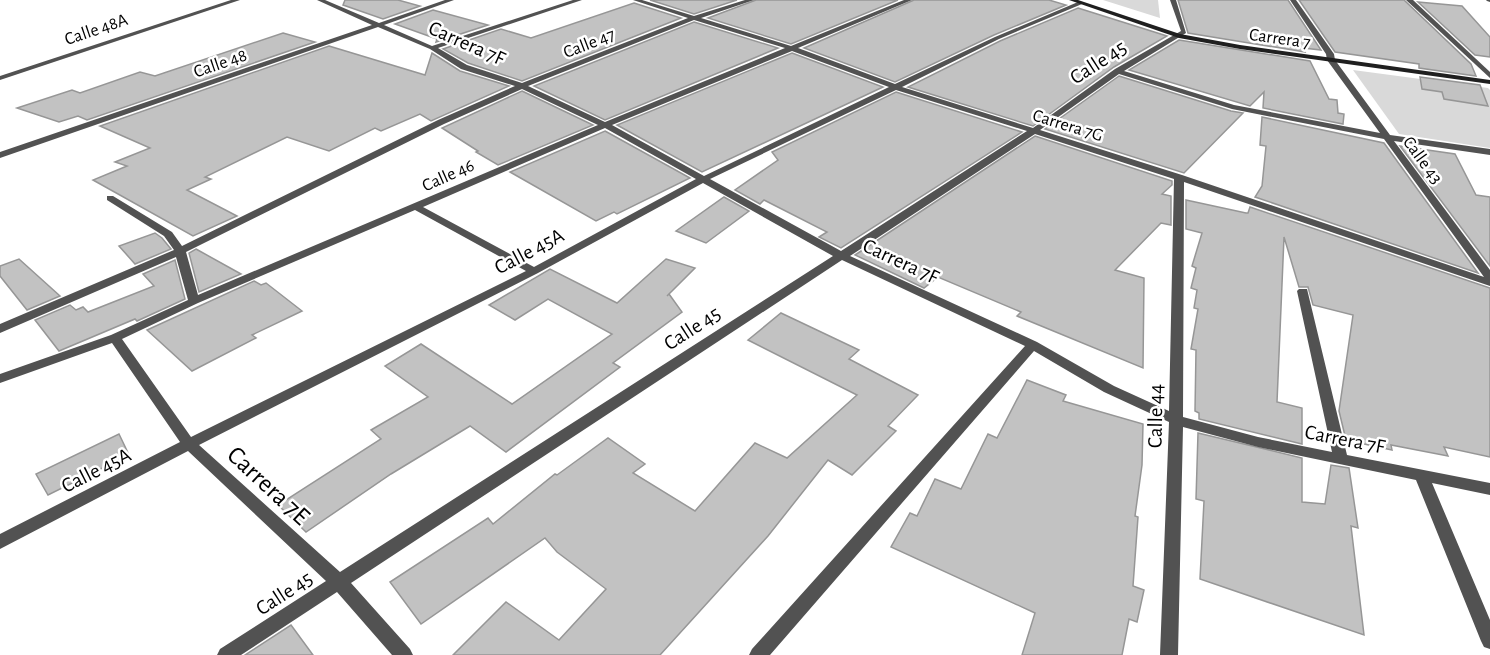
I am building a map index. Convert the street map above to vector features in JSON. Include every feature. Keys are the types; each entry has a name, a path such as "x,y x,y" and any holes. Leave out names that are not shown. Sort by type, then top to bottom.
{"street":[{"name":"Calle 48A","path":"0,78 237,0"},
{"name":"Carrera 7F","path":"320,0 432,48 464,67 522,86 605,125 842,256 1033,345 1109,389 1176,420 1258,442 1490,489"},
{"name":"Calle 48","path":"0,155 451,0"},
{"path":"432,48 579,0"},
{"name":"Carrera 7G","path":"636,0 791,48 896,87 1179,177 1490,283"},
{"name":"Calle 47","path":"0,328 180,251 441,122 522,86 694,18 751,0"},
{"name":"Calle 46","path":"0,380 115,338 194,301 605,125 909,0"},
{"path":"1173,0 1181,34"},
{"path":"1293,0 1331,57"},
{"path":"1409,0 1490,76"},
{"name":"Carrera 7","path":"1080,1 1181,34 1490,82"},
{"name":"Calle 45A","path":"0,542 189,444 534,271 704,179 997,38 1080,1"},
{"name":"Calle 45","path":"226,655 1032,132 1118,71 1181,34"},
{"name":"Carrera 7","path":"1331,57 1490,76"},
{"name":"Calle 43","path":"1331,57 1386,137 1490,278"},
{"path":"1118,71 1232,107 1386,137 1490,152"},
{"name":"Calle 44","path":"1168,655 1176,420 1179,177"},
{"path":"110,198 168,234 180,251 194,301"},
{"path":"416,207 534,271"},
{"path":"1303,291 1341,459"},
{"name":"Carrera 7E","path":"115,338 189,444 340,583 404,655"},
{"path":"758,655 1033,345"},
{"path":"1421,475 1490,641"}],"shaded area":[{"path":"1103,0 1158,0 1160,18"},
{"path":"1353,70 1488,88 1490,90 1490,148 1399,134"}],"building":[{"path":"345,0 398,0 420,6 383,19 343,5"},
{"path":"650,0 737,0 694,14"},
{"path":"756,0 898,0 791,44 708,18"},
{"path":"914,0 1049,0 1066,5 994,35 895,82 804,48"},
{"path":"1178,0 1288,0 1321,50 1303,48 1305,52 1188,33"},
{"path":"1299,0 1404,0 1471,64 1476,76 1419,68 1419,64 1335,52"},
{"path":"1418,2 1462,6 1490,37 1490,57 1475,55"},
{"path":"634,3 681,18 522,81 468,63 443,49 501,29 531,38"},
{"path":"1078,8 1167,36 1114,67 1033,126 908,87 1000,41"},
{"path":"433,10 488,25 436,42 437,39 395,24"},
{"path":"694,22 778,48 605,120 534,86"},
{"path":"283,33 315,42 87,120 78,116 59,122 17,108 72,90 80,93 140,72 155,76"},
{"path":"1179,40 1310,61 1329,99 1337,100 1338,113 1344,114 1343,124 1263,108 1264,92 1250,106 1129,70"},
{"path":"329,46 425,75 432,53 460,71 509,86 431,121 420,114 381,131 375,128 329,151 287,137 205,177 211,179 187,190 237,216 193,236 93,180 127,166 115,162 150,148 100,126"},
{"path":"792,53 883,87 702,172 617,125"},
{"path":"1119,76 1243,113 1184,173 1045,129"},
{"path":"1420,77 1480,85 1488,106 1444,99 1442,92 1422,89"},
{"path":"522,91 593,125 498,165 442,128"},
{"path":"896,92 1022,132 841,248 819,237 827,232 764,200 760,204 735,190 778,160 772,152"},
{"path":"1262,117 1384,143 1478,273 1255,197 1262,186 1266,146 1260,145"},
{"path":"605,131 690,178 617,214 614,212 596,221 510,172"},
{"path":"1035,136 1172,181 1172,185 1162,194 1171,196 1171,225 1161,223 1115,270 1144,278 1143,368 1017,316 1021,312 938,277 924,288 855,255"},
{"path":"1400,146 1455,154 1476,195 1490,197 1490,266"},
{"path":"724,197 749,211 706,243 676,231"},
{"path":"1186,200 1246,213 1250,207 1490,288 1490,457 1444,447 1448,456 1391,445 1392,450 1346,440 1339,411 1353,315 1313,305 1308,287 1299,287 1284,237 1277,402 1302,408 1302,444 1199,419 1199,413 1195,411 1196,350 1191,349 1198,309 1194,308 1197,290 1191,288 1196,268 1192,266 1202,233 1186,229"},
{"path":"155,233 171,249 135,264 119,246"},
{"path":"196,249 241,274 199,292 189,253"},
{"path":"19,259 60,296 27,310 0,276 0,266"},
{"path":"666,259 695,268 669,294 682,312 613,363 620,367 506,452 470,426 391,474 306,532 278,505 381,439 371,430 428,397 385,366 421,344 512,404 612,334 548,299 515,320 489,305 550,269 617,303"},
{"path":"175,260 185,299 137,321 135,319 59,351 35,320 70,305 76,310 83,307 88,312 154,286 143,274"},
{"path":"254,281 261,285 266,283 302,311 252,335 256,338 192,371 147,330"},
{"path":"781,313 859,350 849,359 918,395 888,426 896,431 852,475 828,460 768,536 660,655 453,655 506,602 559,640 606,589 557,552 545,538 421,624 390,582 488,518 493,524 555,474 557,475 608,438 645,464 633,473 695,511 755,443 787,458 857,395 748,340"},
{"path":"1027,380 1066,395 1063,401 1143,424 1142,465 1135,516 1138,517 1133,586 1144,590 1137,622 1129,619 1122,655 1022,655 1035,613 891,547 910,513 917,516 935,479 961,489 988,434 997,438"},
{"path":"1198,433 1302,458 1302,502 1325,504 1331,465 1349,468 1358,528 1351,526 1364,635 1200,579 1204,501 1196,499"},
{"path":"119,434 129,455 48,495 36,474"},
{"path":"291,625 313,655 245,655"}]}
